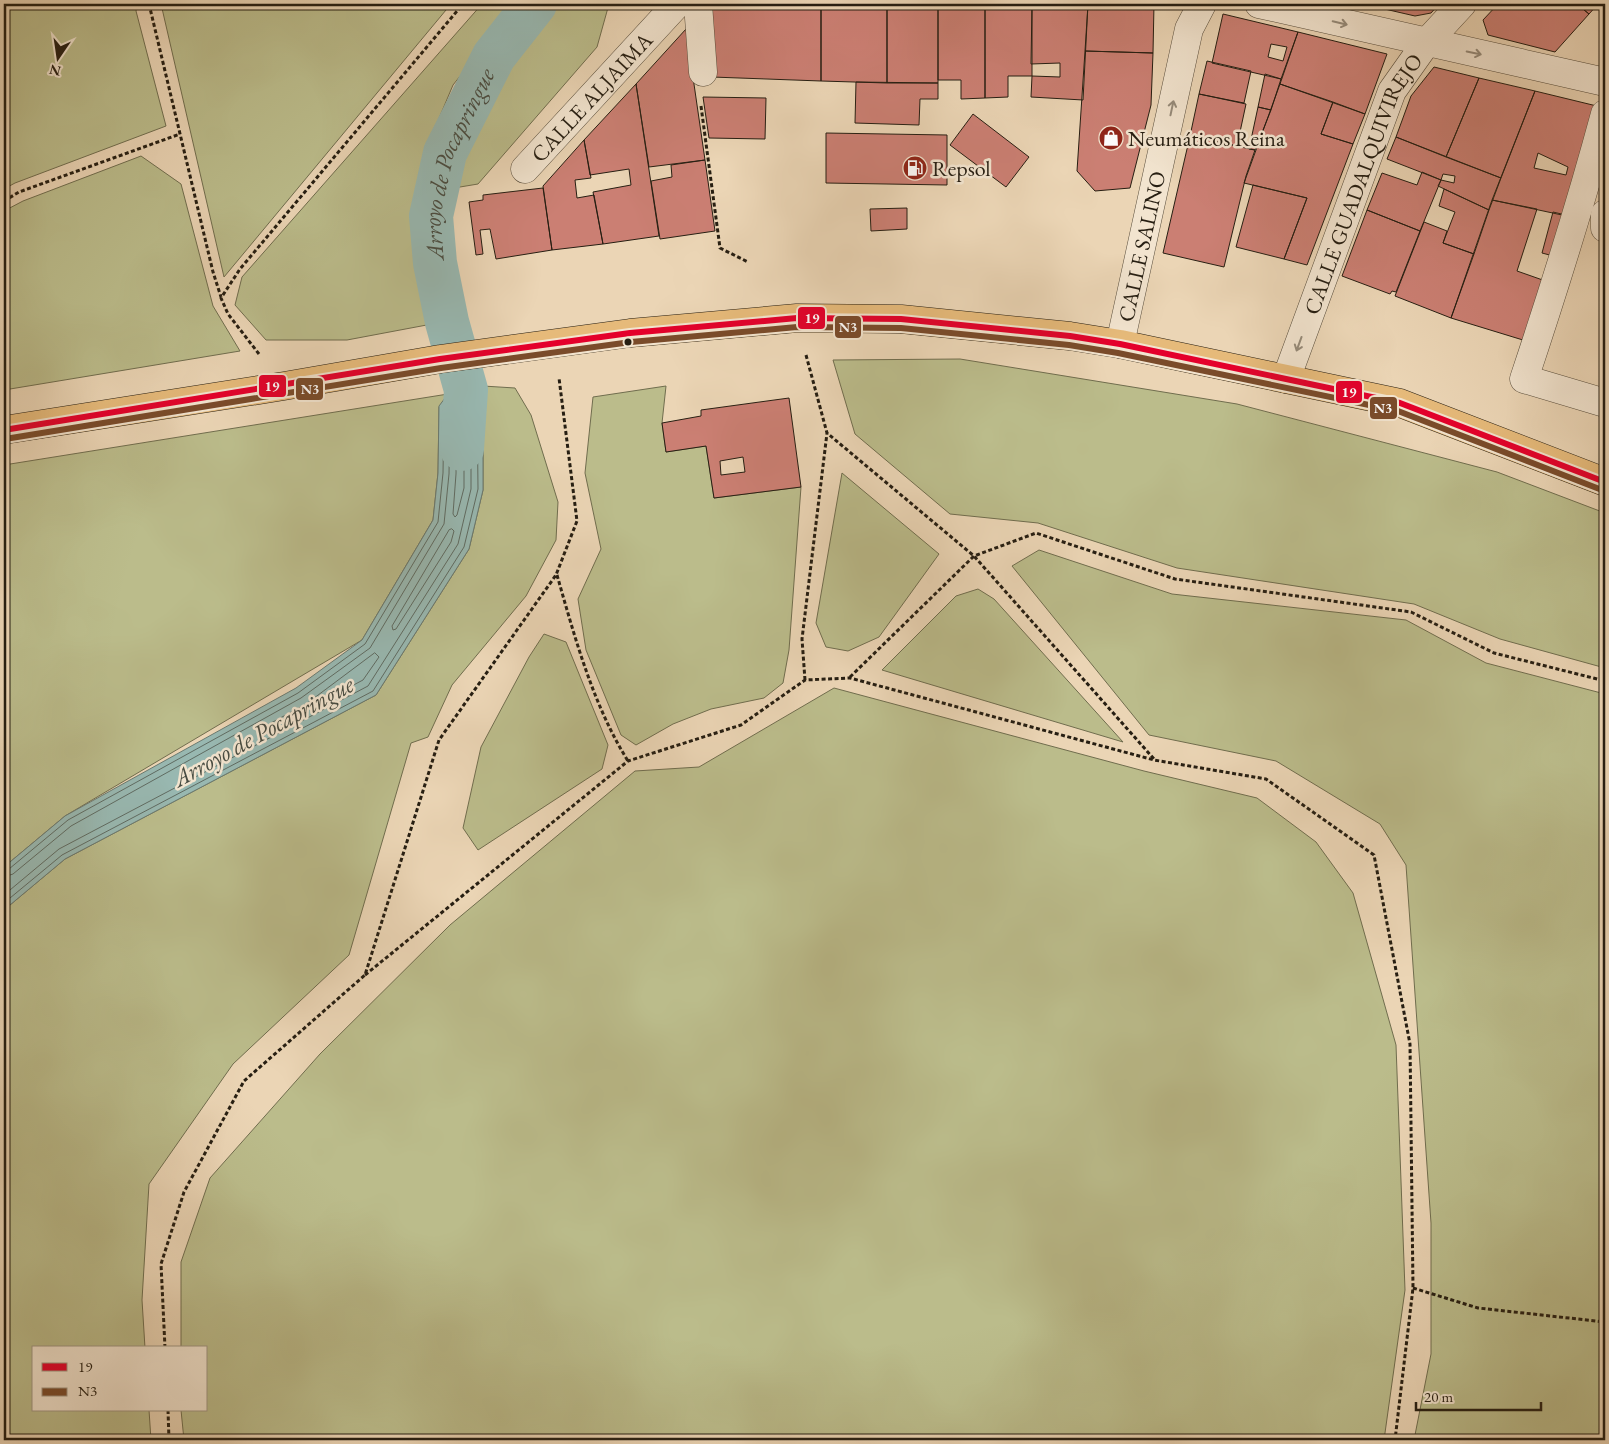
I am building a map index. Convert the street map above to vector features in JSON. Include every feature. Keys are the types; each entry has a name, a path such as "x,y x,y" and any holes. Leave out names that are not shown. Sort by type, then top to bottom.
{"main road":[{"path":"4,430 284,386 440,359 630,333 797,318 901,319 1070,336 1120,344 1400,404 1605,482"}],"street":[{"name":"CALLE ALJAIMA","path":"525,169 677,4"},
{"path":"698,4 703,72"},
{"name":"CALLE SALINO","path":"1120,344 1189,30 1202,4"},
{"path":"1259,4 1426,43 1601,76"},
{"name":"CALLE GUADALQUIVIREJO","path":"1286,379 1392,91 1426,43 1462,4"},
{"path":"1605,114 1576,218 1561,258 1524,380 1605,402"},
{"path":"1605,214 1605,228"}],"path":[{"path":"149,4 212,272 221,298 228,314 284,386"},
{"path":"221,298 240,269 464,4"},
{"path":"703,72 699,89 720,248 748,262"},
{"path":"4,201 19,192 180,134"},
{"path":"797,318 827,433 802,639 805,680"},
{"path":"366,975 439,740 556,575 577,521 555,344"},
{"path":"827,433 974,556 1154,760"},
{"path":"850,678 974,556 1036,533 1176,579 1411,612 1494,653 1605,681"},
{"path":"556,575 578,650 614,737 628,761"},
{"path":"165,1346 161,1264 184,1192 244,1081 366,975 628,761 741,725 805,680 850,678 1154,760 1266,779 1374,855 1410,1044 1413,1288 1395,1440"},
{"path":"1413,1288 1478,1308 1605,1322"},
{"path":"168,1412 169,1440"}],"green space":[{"path":"4,4 137,4 136,11 166,126 15,183 4,189"},
{"path":"161,4 451,4 224,277"},
{"path":"482,4 517,4 453,85 424,154 411,212 416,259 432,324 347,340 266,340 235,305 242,277"},
{"path":"555,4 609,4 597,47 478,184 454,188 467,148 508,62"},
{"path":"141,156 181,184 213,306 240,351 4,390 4,211 23,201"},
{"path":"960,359 1237,404 1497,472 1605,513 1605,668 1500,639 1414,604 1177,568 1038,523 950,514 855,434 833,360"},
{"path":"483,386 515,388 531,415 558,502 556,540 526,596 452,685 428,737 411,743 349,955 233,1064 149,1184 142,1300 145,1346 32,1346 32,1412 149,1412 151,1440 4,1440 4,910 65,859 376,695 469,549 483,490"},
{"path":"666,386 662,423 666,452 706,446 714,498 801,487 789,650 783,683 764,698 711,709 673,724 636,745 621,735 586,650 578,599 601,549 585,473 593,397"},
{"path":"448,394 439,407 438,473 433,520 362,640 65,816 4,867 4,465"},
{"path":"842,473 939,554 879,637 848,651 826,647 816,623"},
{"path":"1039,550 1172,594 1406,620 1486,663 1605,694 1605,1440 1414,1440 1431,1354 1431,1223 1406,865 1380,824 1276,761 1149,735 1012,566"},
{"path":"978,589 994,599 1123,742 882,670 956,596"},
{"path":"544,634 566,642 608,745 602,769 478,850 463,828 481,747 529,657"},
{"path":"834,688 1144,771 1257,798 1316,842 1353,893 1396,1045 1405,1290 1384,1440 184,1440 181,1412 208,1412 208,1346 181,1346 181,1262 210,1178 320,1054 450,925 635,771 699,767"}],"water":[{"path":"483,386 483,490 469,549 376,695 65,859 4,910 4,867 65,816 296,688 362,640 433,520 438,473 439,406 448,394"}],"building":[{"path":"714,4 821,4 821,81 712,77 711,10"},
{"path":"821,4 887,4 887,83 821,81"},
{"path":"887,4 938,4 938,83 887,83"},
{"path":"938,4 985,4 985,98 961,99 961,80 938,80"},
{"path":"985,4 1032,4 1032,76 1008,76 1008,97 985,98"},
{"path":"1032,4 1088,4 1083,100 1031,97 1032,76 1060,77 1060,63 1031,64"},
{"path":"1088,4 1154,4 1153,53 1085,51"},
{"path":"1363,4 1439,4 1431,13 1415,16"},
{"path":"1498,4 1577,4 1589,14 1555,52 1488,35 1483,20"},
{"path":"1577,4 1598,4 1589,14"},
{"path":"1223,14 1298,32 1281,79 1212,63","holes":["1271,44 1287,47 1283,61 1268,57"]},
{"path":"686,29 705,160 649,167 636,84"},
{"path":"1298,32 1387,54 1365,114 1280,84"},
{"name":"Neumáticos Reina","path":"1085,51 1153,53 1151,105 1130,188 1095,191 1077,171"},
{"path":"1207,61 1251,71 1244,103 1199,94"},
{"path":"1434,67 1479,78 1446,157 1396,137 1411,96"},
{"path":"1265,74 1281,79 1271,110 1258,107"},
{"path":"1479,78 1535,91 1501,178 1446,157"},
{"path":"856,82 938,83 938,99 920,99 919,125 855,123"},
{"path":"636,84 659,236 603,244 593,192 631,185 629,169 590,175 584,140"},
{"path":"1280,84 1333,102 1321,134 1353,144 1307,265 1284,259 1307,198 1244,183"},
{"path":"1535,91 1605,108 1576,218 1492,200","holes":["1538,153 1568,167 1566,175 1534,168"]},
{"path":"1199,94 1246,104 1237,146 1190,136"},
{"path":"703,97 766,98 765,139 709,138"},
{"path":"1333,102 1365,114 1353,144 1321,134"},
{"path":"1258,107 1271,110 1255,150 1249,149"},
{"path":"973,114 1029,157 1006,187 950,145"},
{"path":"826,133 947,135 947,185 826,183"},
{"path":"1190,136 1255,150 1246,176 1224,267 1163,253"},
{"path":"1396,137 1501,178 1489,210 1438,186 1441,180 1387,159","holes":["1443,174 1455,176 1454,183 1441,180"]},
{"path":"584,140 591,178 575,180 577,198 594,195 603,244 552,250 543,186"},
{"path":"705,160 715,231 660,239 651,181 672,177 671,165"},
{"path":"1422,172 1441,180 1420,231 1367,210 1382,173 1417,185"},
{"path":"1253,185 1307,198 1284,259 1236,247"},
{"path":"543,188 552,250 496,259 490,229 480,230 483,254 476,255 469,202 483,200 483,195"},
{"path":"1444,189 1489,210 1474,254 1443,243 1455,212 1439,206"},
{"path":"1492,200 1537,209 1517,271 1554,284 1536,344 1451,318"},
{"path":"907,208 907,229 871,231 870,209"},
{"path":"1367,210 1420,231 1396,292 1392,291 1390,294 1342,276"},
{"path":"1553,212 1574,217 1561,258 1542,253"},
{"path":"1424,222 1447,231 1443,243 1474,254 1451,318 1395,296"},
{"path":"789,398 801,487 714,498 706,446 666,452 662,423 701,416 701,410","holes":["743,457 745,472 721,475 720,461"]}],"waterway":[{"name":"Arroyo de Pocapringue","path":"462,449 466,390 447,322 435,263 431,216 445,153 494,56 535,4"}],"transit line":[{"name":"19","path":"4,430 440,359 630,333 797,318 901,319 1070,336 1120,344 1400,403 1605,482"},
{"name":"N3","path":"5,439 441,368 631,342 797,327 901,328 1069,345 1118,353 1398,411 1602,490"}],"place":[{"name":"Neumáticos Reina","path":"1111,138"},
{"name":"Repsol","path":"915,168"}]}
